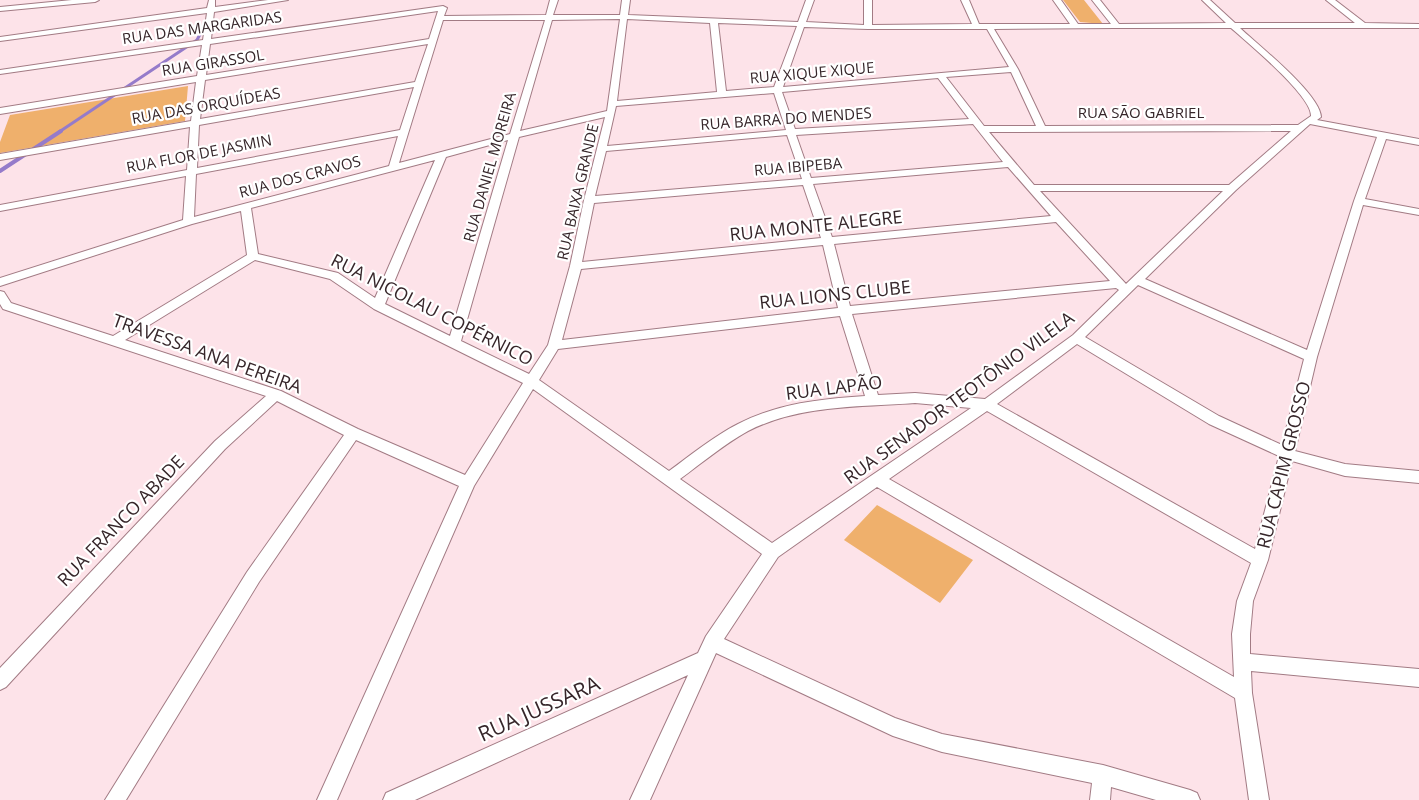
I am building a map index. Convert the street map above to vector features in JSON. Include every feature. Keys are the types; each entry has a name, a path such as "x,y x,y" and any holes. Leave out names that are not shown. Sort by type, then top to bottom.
{"street":[{"path":"0,9 38,3 94,0"},
{"path":"0,39 212,5 284,0"},
{"name":"RUA DANIEL MOREIRA","path":"454,342 554,0"},
{"name":"RUA BAIXA GRANDE","path":"327,800 468,483 554,345 576,266 589,200 612,109 626,0"},
{"path":"810,0 777,90 828,243 845,311 873,400"},
{"path":"868,0 868,27"},
{"path":"965,0 977,28"},
{"path":"1058,0 1076,27"},
{"path":"1096,0 1118,27"},
{"path":"1206,0 1312,102 1316,109 1316,117 1304,125"},
{"path":"1330,0 1363,25"},
{"path":"393,168 431,41 445,4"},
{"name":"RUA DAS MARGARIDAS","path":"0,72 445,4"},
{"path":"188,222 195,123 212,5"},
{"path":"440,18 623,17 802,26 977,28 1419,26"},
{"path":"714,22 722,95"},
{"path":"990,28 1014,69 1041,128"},
{"name":"RUA GIRASSOL","path":"0,111 431,41"},
{"name":"RUA XIQUE XIQUE","path":"612,109 722,95 1014,69"},
{"path":"940,75 973,121 1009,164 1122,287"},
{"name":"RUA DAS ORQUÍDEAS","path":"2,157 418,84"},
{"name":"RUA DOS CRAVOS","path":"0,282 188,222 612,109"},
{"name":"RUA BARRA DO MENDES","path":"602,149 792,132 973,121"},
{"name":"RUA SÃO GABRIEL","path":"981,129 1304,125 1419,142"},
{"name":"RUA SENADOR TEOTÔNIO VILELA","path":"640,800 708,651 772,552 987,404 1077,338 1122,287 1136,280 1232,188 1304,125"},
{"name":"RUA FLOR DE JASMIN","path":"0,208 403,132"},
{"name":"RUA CAPIM GROSSO","path":"1259,800 1243,693 1241,634 1245,602 1260,560 1311,357 1359,201 1382,137"},
{"path":"378,306 441,156"},
{"name":"RUA IBIPEBA","path":"589,200 1009,164"},
{"path":"1031,188 1232,188"},
{"path":"1359,201 1419,212"},
{"path":"116,340 253,256 246,207"},
{"name":"RUA MONTE ALEGRE","path":"576,266 828,243 1059,218"},
{"name":"RUA NICOLAU COPÉRNICO","path":"253,256 311,268 334,276 378,306 533,382 772,552"},
{"path":"1136,280 1311,357"},
{"name":"RUA LIONS CLUBE","path":"554,345 845,311 1122,287"},
{"name":"TRAVESSA ANA PEREIRA","path":"0,295 7,306 276,394 353,433 468,483"},
{"path":"1077,338 1214,420 1288,454 1309,462 1345,470 1419,477"},
{"name":"RUA FRANCO ABADE","path":"0,681 220,445 276,394"},
{"name":"RUA LAPÃO","path":"668,479 742,428 772,415 812,405 873,400 936,399 987,404"},
{"path":"987,404 1260,560"},
{"path":"115,800 253,577 353,433"},
{"path":"877,480 1243,693"},
{"path":"708,651 903,730 942,743 1103,775 1190,800"},
{"name":"RUA JUSSARA","path":"393,800 708,651"},
{"path":"1243,662 1419,678"},
{"path":"1100,800 1103,775"}],"shaded area":[{"path":"1063,0 1084,0 1103,24 1080,22"},
{"path":"188,86 185,121 0,153 0,142 10,115"},
{"path":"877,505 973,560 940,603 844,540"}],"waterway":[{"path":"59,132 197,40 206,23"},
{"path":"0,171 61,131"}]}
